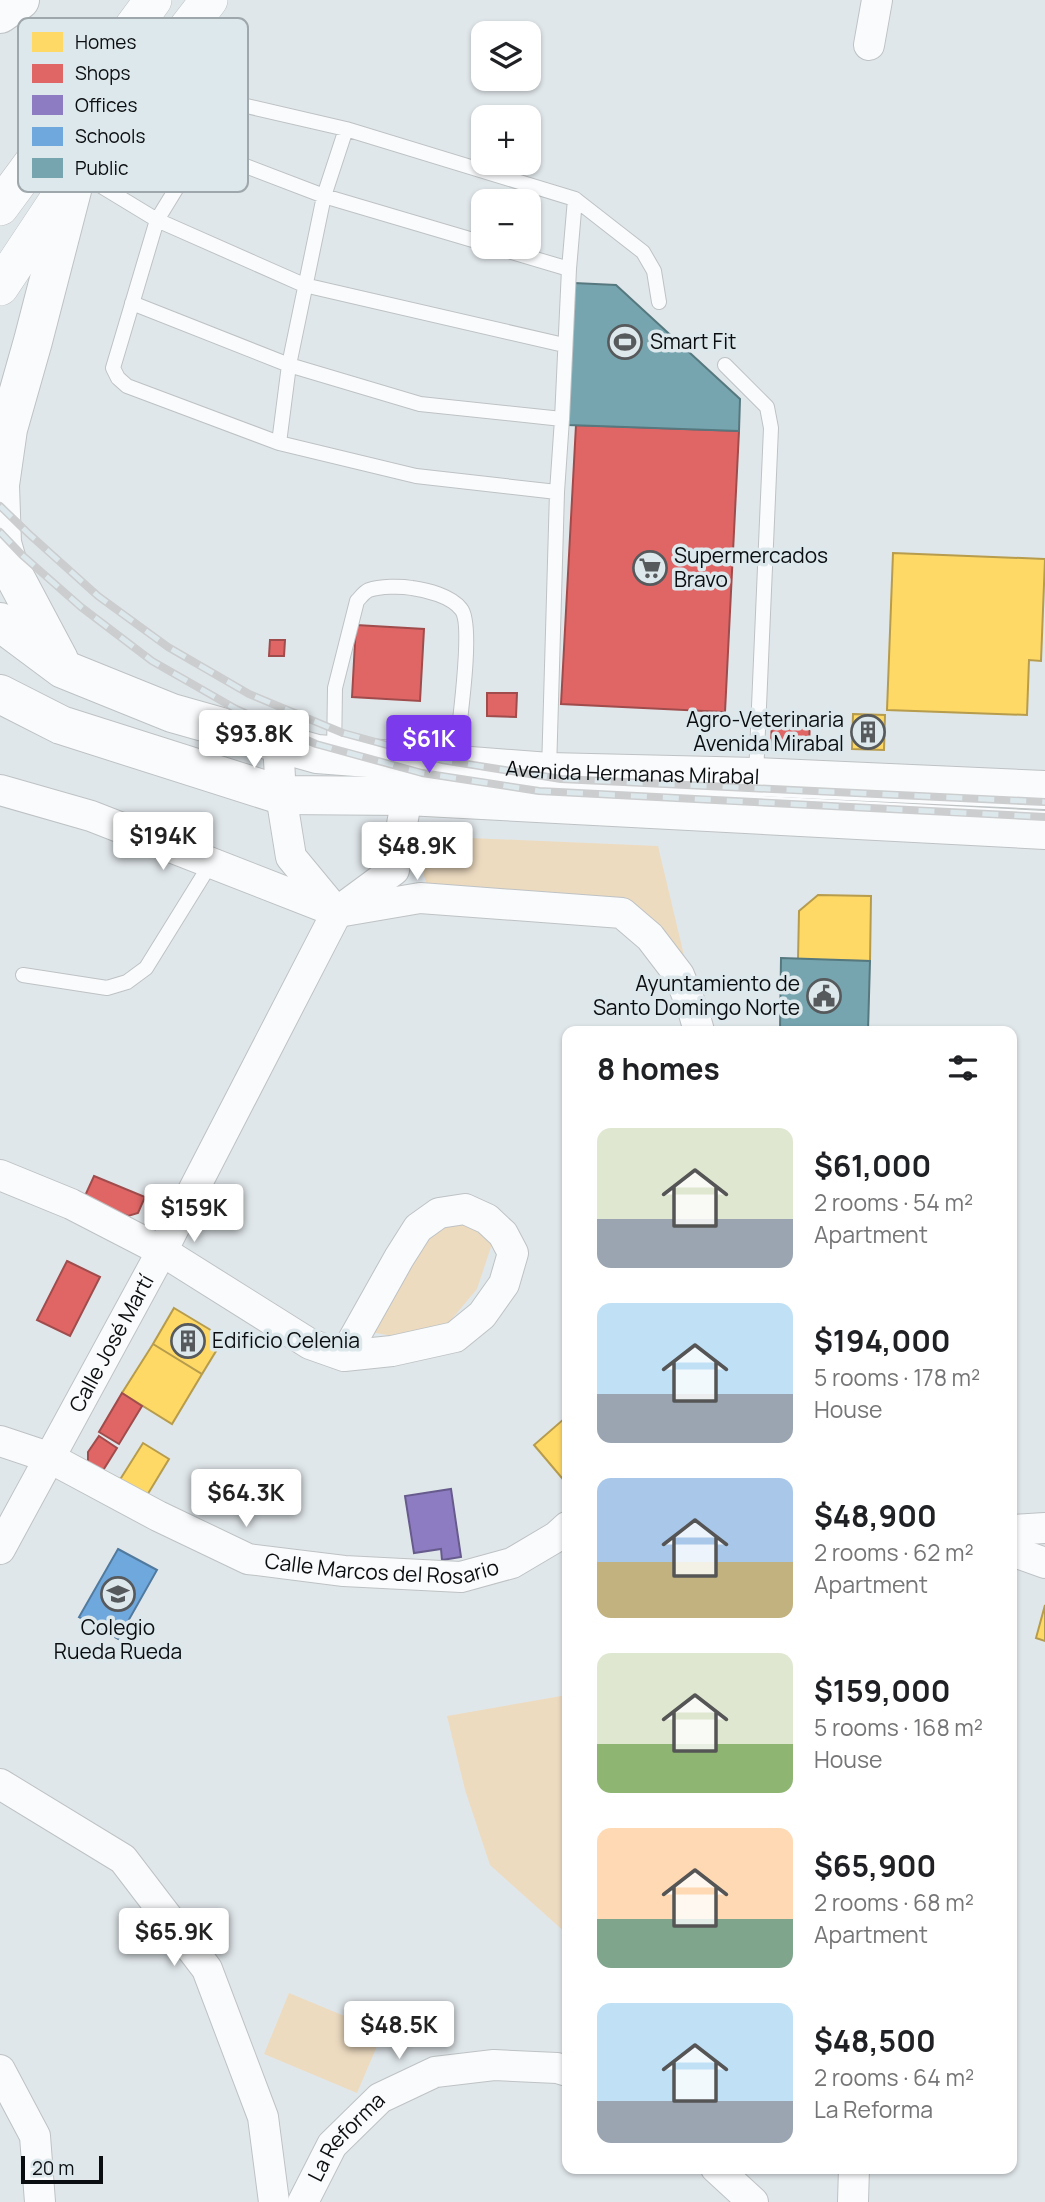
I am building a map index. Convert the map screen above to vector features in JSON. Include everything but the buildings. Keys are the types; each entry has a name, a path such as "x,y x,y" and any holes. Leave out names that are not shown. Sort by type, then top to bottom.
{"main road":[{"path":"0,14 20,0"},
{"path":"64,668 8,564 2,543 0,485 8,429 72,192"},
{"name":"Avenida Hermanas Mirabal","path":"0,622 64,668 172,713 317,754 334,755 404,778 1045,830"},
{"name":"Avenida Hermanas Mirabal","path":"0,694 61,725 281,795 404,778 455,766 549,772 756,777 1045,790"}],"street":[{"path":"141,18 153,0"},
{"path":"195,18 209,0"},
{"path":"869,45 877,0"},
{"path":"0,287 10,218 27,192"},
{"path":"10,218 47,192"},
{"path":"278,743 281,795 291,857 337,912"},
{"path":"337,912 394,870 404,778"},
{"path":"0,790 91,816 337,912 419,898 621,913 650,937 679,975 698,1026"},
{"name":"Calle José Martí","path":"0,1549 162,1251 337,912"},
{"path":"0,1175 71,1204 162,1251 310,1343 344,1356 392,1352 455,1338 482,1315 504,1284 513,1253 503,1234 487,1219 465,1209 439,1213 418,1228 344,1356"},
{"name":"Calle Marcos del Rosario","path":"0,1441 48,1457 158,1516 248,1559 344,1571 461,1577 512,1563 562,1532"},
{"path":"1017,1530 1045,1528"},
{"path":"1017,1553 1045,1563"},
{"path":"0,1784 123,1859 207,1969 263,2118 274,2202"},
{"name":"La Reforma","path":"303,2202 332,2145 380,2098 435,2072 494,2065 562,2070"},
{"path":"0,2070 35,2136 40,2202"},
{"path":"723,2174 753,2202"},
{"path":"853,2202 854,2174"}],"lane":[{"path":"248,107 346,130 575,199 643,253 654,271 659,302"},
{"path":"279,443 289,365 304,285 324,196 346,130"},
{"path":"248,167 324,196 471,239"},
{"path":"111,192 157,220 304,285 565,345"},
{"path":"174,192 157,220 113,368 118,378 127,386 279,443 416,476 557,492"},
{"path":"549,772 557,492 575,199"},
{"path":"535,259 569,269"},
{"path":"132,303 289,365 420,404 562,419"},
{"path":"725,365 767,407 771,428 756,777"},
{"path":"334,755 335,688 357,601 371,589 409,587 447,599 461,609 467,620 455,766"},
{"path":"23,975 107,988 127,982 146,968 211,863"}],"shaded area":[{"path":"448,837 658,846 687,968 660,936 431,891 424,874 425,860 433,848"},
{"path":"467,1223 492,1244 477,1289 446,1326 399,1337 370,1332 432,1228"},
{"path":"562,1696 562,1930 490,1865 465,1790 447,1716"},
{"path":"289,1993 383,2032 357,2093 264,2054"}],"railway":[{"path":"0,506 98,596 168,647 249,694 343,733 442,760 561,779 1045,802"},
{"path":"0,532 81,607 152,661 236,709 316,744 422,773 539,791 1045,817"}],"place":[{"name":"Smart Fit","path":"625,342"},
{"name":"Supermercados Bravo","path":"650,568"},
{"name":"Agro-Veterinaria Avenida Mirabal","path":"868,732"},
{"name":"Ayuntamiento de Santo Domingo Norte","path":"824,996"},
{"name":"Edificio Celenia","path":"188,1341"},
{"name":"Colegio Rueda Rueda","path":"118,1594"}]}
